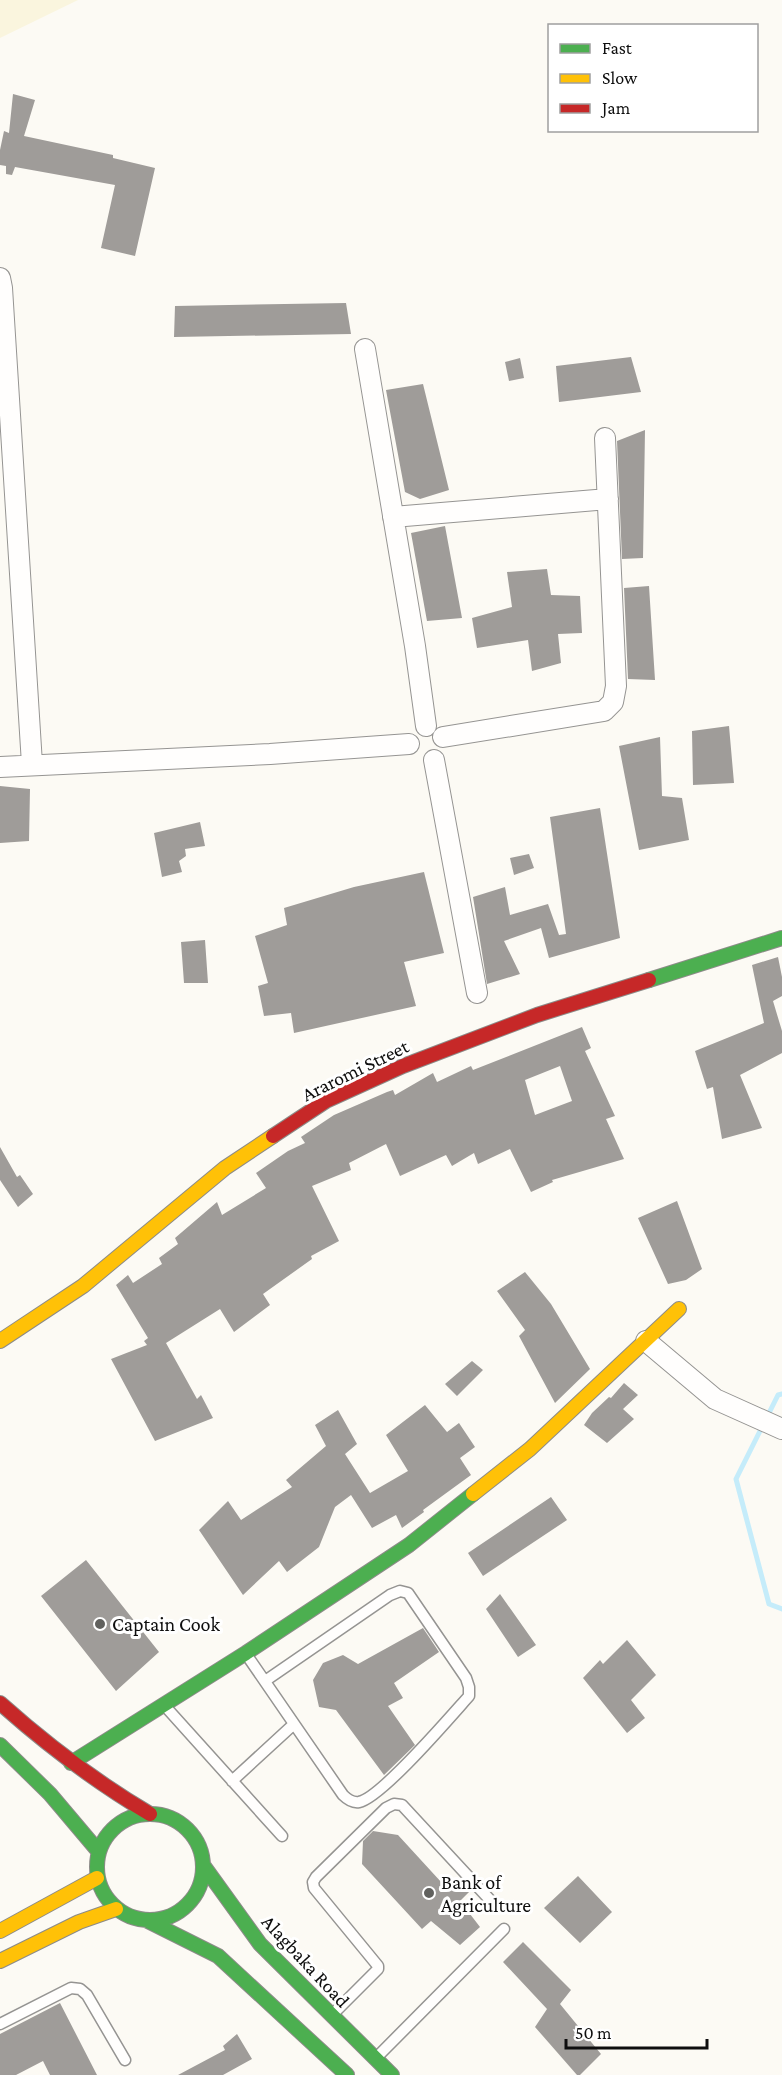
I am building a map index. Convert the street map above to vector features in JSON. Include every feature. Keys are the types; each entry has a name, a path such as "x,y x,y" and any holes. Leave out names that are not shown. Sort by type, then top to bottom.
{"street":[{"path":"0,278 32,764"},
{"path":"364,349 426,726"},
{"path":"443,737 604,711 614,702 616,686 605,438"},
{"path":"393,517 608,499"},
{"path":"426,726 439,731 443,737 444,750 434,760 427,762 415,757 409,744 414,732 426,726"},
{"path":"0,767 270,754 409,744"},
{"path":"434,760 477,993"},
{"name":"Araromi Street","path":"0,1341 82,1286 225,1168 327,1101 402,1066 537,1015 782,938"},
{"path":"71,1763 246,1653 409,1545 530,1449 679,1309"},
{"path":"646,1341 715,1399 782,1430"},
{"path":"0,1703 71,1763 111,1792 150,1814"},
{"path":"0,1745 50,1794 99,1852"},
{"path":"148,1921 170,1917 188,1905 200,1887 203,1865 200,1849 192,1835 180,1823 166,1816 150,1814 128,1818 110,1832 99,1852 97,1878 104,1895 116,1909 131,1918 148,1921 218,1956 347,2075"},
{"name":"Alagbaka Road","path":"203,1865 260,1944 392,2075"},
{"path":"0,1931 97,1878"},
{"path":"0,1961 79,1922 116,1909"}],"lane":[{"path":"246,1653 294,1724 343,1795 350,1801 358,1802 371,1797 412,1759 469,1696 469,1687 461,1670 408,1593 400,1591 390,1595 265,1681"},
{"path":"163,1705 282,1836"},
{"path":"232,1781 294,1724"},
{"path":"331,2016 378,1969 378,1966 314,1888 313,1882 386,1808 394,1804 402,1805 491,1901"},
{"path":"375,2059 504,1929"},
{"path":"0,2024 71,1988 80,1989 87,1995 126,2060"}],"shaded area":[{"path":"0,0 78,0 0,38"}],"building":[{"path":"13,94 35,100 24,136 113,155 113,158 155,168 135,256 101,248 115,185 15,167 12,175 6,174 6,166 0,165 0,150 4,131 9,133"},
{"path":"346,303 351,334 174,337 175,306"},
{"path":"631,357 641,392 559,402 556,366"},
{"path":"520,358 524,378 509,381 505,362"},
{"path":"423,384 449,490 420,499 405,492 386,390"},
{"path":"645,430 643,558 622,559 617,441"},
{"path":"445,526 462,618 427,621 411,533"},
{"path":"547,569 551,595 580,596 582,633 558,634 561,663 532,671 528,640 477,648 472,618 512,607 507,572"},
{"path":"649,586 655,680 628,679 624,588"},
{"path":"729,726 734,783 693,785 692,731"},
{"path":"660,737 662,796 682,798 689,840 639,850 619,746"},
{"path":"0,786 30,789 29,841 0,843"},
{"path":"600,808 620,938 549,958 541,928 504,941 520,974 487,984 473,897 505,887 510,915 548,904 559,935 566,934 550,817"},
{"path":"200,822 205,846 185,849 186,856 179,861 182,872 162,877 154,833"},
{"path":"529,854 534,868 514,875 510,858"},
{"path":"424,872 444,953 404,962 416,1006 294,1033 291,1013 264,1016 258,986 268,983 255,936 287,925 284,908 354,887"},
{"path":"205,940 208,983 184,983 181,942"},
{"path":"778,957 782,977 782,996 773,1001 782,1031 782,1053 740,1075 762,1128 722,1139 713,1087 707,1089 695,1051 764,1023 752,965"},
{"path":"582,1027 591,1048 585,1051 615,1116 606,1119 624,1159 552,1180 553,1182 531,1192 510,1149 478,1164 474,1153 452,1166 446,1155 400,1176 386,1144 349,1163 351,1170 312,1186 339,1241 311,1256 312,1259 263,1294 270,1305 234,1332 220,1309 166,1343 197,1399 201,1395 213,1418 155,1441 111,1359 147,1345 144,1341 148,1338 116,1285 128,1275 133,1283 162,1264 159,1258 178,1244 175,1238 217,1202 222,1215 266,1188 256,1173 288,1151 305,1143 301,1137 334,1115 393,1090 395,1095 433,1073 437,1082 471,1066 473,1070","holes":["560,1066 572,1101 535,1115 525,1080"]},
{"path":"0,1147 17,1177 20,1175 33,1194 18,1207 0,1180"},
{"path":"677,1201 702,1269 686,1280 668,1284 638,1218"},
{"path":"525,1272 551,1304 590,1369 555,1403 519,1336 525,1330 497,1291"},
{"path":"472,1361 483,1370 457,1396 445,1384"},
{"path":"624,1383 638,1395 623,1409 634,1419 607,1443 584,1425 592,1413 609,1397 611,1398"},
{"path":"425,1405 447,1432 459,1423 475,1447 460,1458 471,1475 402,1528 396,1515 372,1528 351,1495 335,1507 319,1547 287,1572 279,1561 243,1595 199,1530 228,1501 241,1520 292,1487 286,1480 326,1446 315,1425 338,1410 357,1444 345,1454 370,1493 408,1471 386,1435"},
{"path":"551,1497 567,1520 483,1576 468,1553"},
{"name":"Captain Cook","path":"86,1560 159,1652 116,1691 41,1596"},
{"path":"500,1594 536,1645 518,1657 486,1609"},
{"path":"423,1628 439,1652 394,1683 403,1698 388,1706 415,1745 384,1775 336,1710 319,1707 313,1680 323,1663 343,1655 358,1664"},
{"path":"627,1640 656,1675 631,1700 645,1718 627,1733 583,1678 600,1660 603,1664"},
{"name":"Bank of Agriculture","path":"373,1831 398,1835 442,1883 455,1879 462,1881 471,1890 460,1901 480,1927 460,1945 431,1921 422,1929 362,1864 363,1841"},
{"path":"578,1876 612,1912 580,1943 544,1908"},
{"path":"523,1942 571,1990 560,2004 601,2054 580,2075 577,2075 535,2027 547,2009 503,1962"},
{"path":"60,2003 97,2075 50,2075 43,2061 16,2075 0,2075 0,2034"},
{"path":"237,2034 252,2059 223,2075 178,2075 225,2050 223,2046"}],"waterway":[{"path":"782,1394 778,1395 736,1479 769,1604 782,1609"}],"traffic: fast":[{"path":"649,980 782,938"},
{"path":"71,1763 246,1653 409,1545 473,1494"},
{"path":"0,1745 50,1794 99,1852"},
{"path":"150,1814 170,1818 188,1829 199,1847 203,1867 199,1887 188,1905 170,1916 150,1920 130,1916 112,1905 101,1887 97,1867 101,1847 112,1829 130,1818 150,1814"},
{"path":"203,1865 260,1944 392,2075"},
{"path":"148,1921 218,1956 347,2075"}],"traffic: slow":[{"path":"0,1341 83,1286 225,1168 273,1136"},
{"path":"473,1494 530,1449 679,1309"},
{"path":"0,1931 97,1878"},
{"path":"0,1961 79,1922 116,1909"}],"traffic: jam":[{"path":"273,1136 326,1101 403,1066 537,1015 649,980"},
{"path":"0,1703 72,1762 150,1814"}],"place":[{"name":"Captain Cook","path":"100,1624"},
{"name":"Bank of Agriculture","path":"429,1893"}]}
